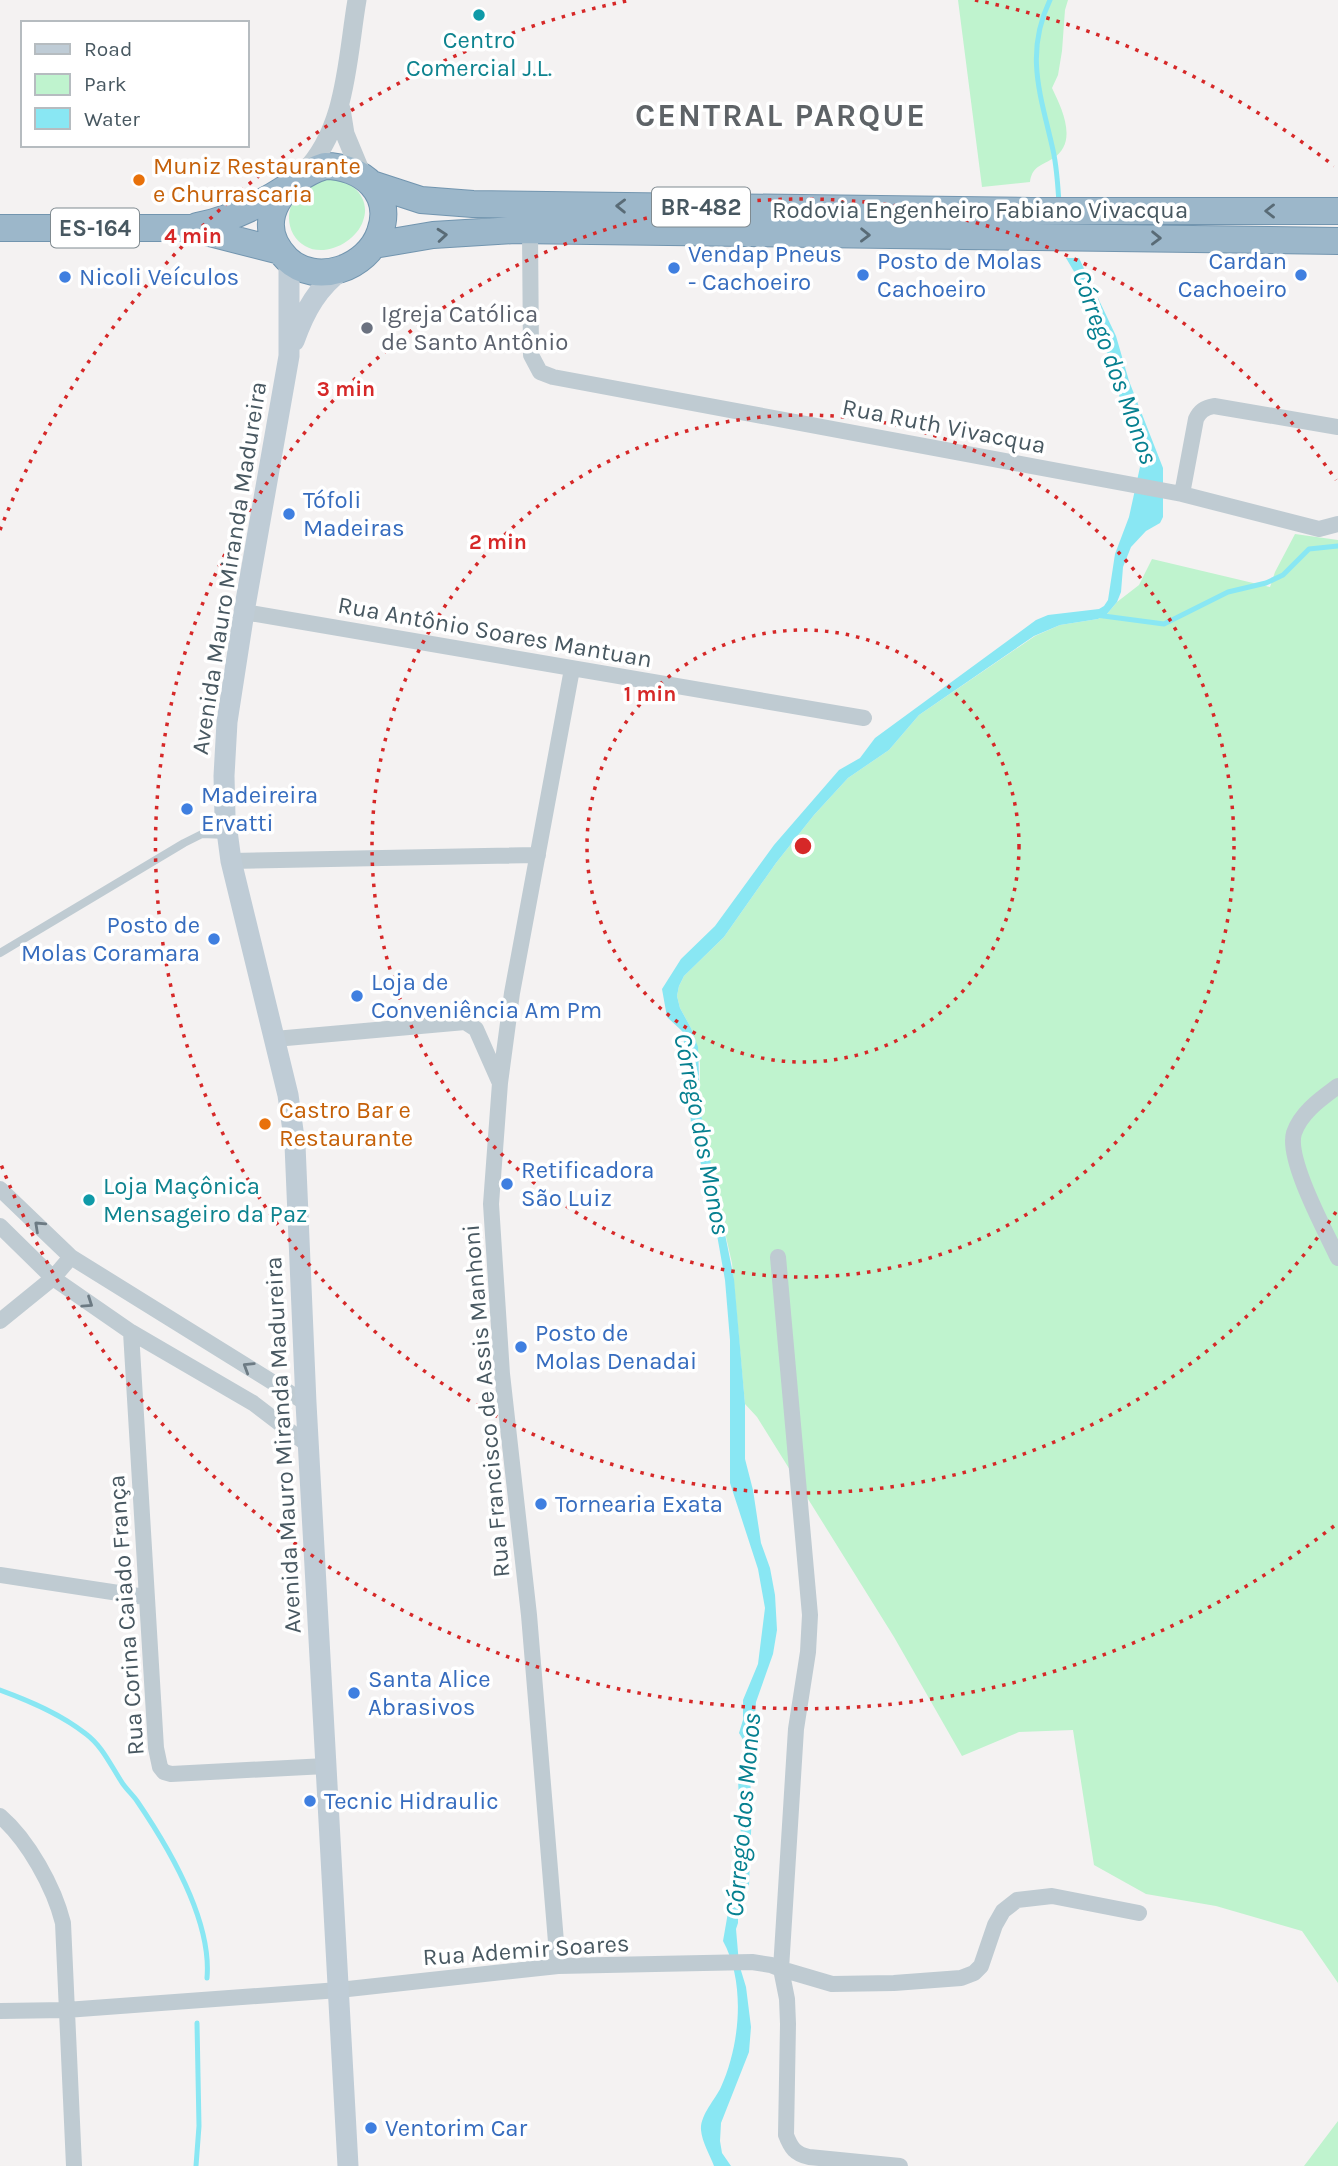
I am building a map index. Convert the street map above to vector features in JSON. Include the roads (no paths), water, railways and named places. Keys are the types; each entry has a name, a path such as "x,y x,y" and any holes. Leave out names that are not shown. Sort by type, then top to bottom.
{"highway":[{"path":"326,166 351,169 367,180 383,207 380,233 374,245 344,268 322,274 299,268 284,256 190,228 230,218 249,210 291,183 326,166"},
{"name":"Rodovia Engenheiro Fabiano Vivacqua","path":"367,180 396,193 447,203 1032,224"},
{"path":"284,256 274,238 273,210 279,196 291,183"},
{"name":"Rodovia Engenheiro Fabiano Vivacqua","path":"374,245 474,232 1088,224 1338,211"},
{"name":"Rodovia Engenheiro Fabiano Vivacqua","path":"1088,224 1338,241"},
{"name":"ES-164","path":"0,228 190,228"}],"main road":[{"path":"284,256 289,356"},
{"path":"289,356 299,327 315,295 344,268"},
{"name":"Avenida Mauro Miranda Madureira","path":"289,356 244,612 228,722 224,776 231,861 289,1094 295,1145 308,1445 348,2166"}],"street":[{"path":"291,183 319,153 329,136 340,101 357,0"},
{"path":"340,101 345,134 367,180"},
{"name":"Rua Ruth Vivacqua","path":"530,231 531,355 540,372 1175,492 1319,529 1338,524"},
{"path":"1175,492 1196,419 1206,407 1214,406 1338,427"},
{"name":"Rua Antônio Soares Mantuan","path":"244,612 864,718"},
{"name":"Rua Francisco de Assis Manhoni","path":"558,1966 529,1615 500,1348 491,1204 500,1083 512,993 572,669"},
{"path":"231,861 538,855"},
{"path":"275,1039 465,1022 476,1029 500,1083"},
{"path":"1338,1086 1319,1100 1301,1119 1292,1141 1293,1152 1305,1185 1338,1258"},
{"path":"0,1189 71,1257 306,1402"},
{"path":"0,1226 53,1278 131,1332 253,1403 308,1445"},
{"path":"0,1321 53,1278 71,1257"},
{"path":"778,1257 810,1615 808,1652 796,1729 781,1969 787,1999 789,2049 786,2135 791,2147 800,2155 900,2166"},
{"name":"Rua Corina Caiado França","path":"131,1332 145,1597 156,1748 160,1767 164,1772 326,1766"},
{"path":"0,1575 145,1597"},
{"path":"0,1816 10,1825 50,1883 62,1923 74,2166"},
{"name":"Rua Ademir Soares","path":"0,2011 66,2010 339,1990 558,1966 752,1962 771,1965 832,1984 961,1978 974,1973 981,1966 995,1925 1003,1911 1017,1900 1052,1896 1139,1913"}],"lane":[{"path":"0,953 184,843 202,834 227,835"}],"water":[{"path":"1066,258 1079,258 1116,336 1129,381 1163,468 1163,517 1160,523 1146,531 1131,547 1123,567 1121,592 1107,614 1098,619 1060,625 1034,636 919,715 889,750 848,778 776,863 724,937 684,976 677,996 698,1047 700,1109 734,1279 745,1404 745,1459 761,1543 770,1568 777,1630 773,1654 756,1702 750,1779 752,1807 749,1886 738,1911 736,1929 739,1964 746,1987 751,2027 749,2052 721,2123 722,2153 731,2166 714,2166 703,2139 701,2124 721,2087 733,2052 736,2033 738,2014 735,1976 723,1941 741,1838 738,1780 745,1751 745,1743 739,1733 743,1720 743,1700 758,1664 765,1608 758,1569 730,1483 730,1340 725,1280 714,1218 691,1123 683,1032 667,1017 662,989 681,959 715,926 774,845 839,770 860,758 875,738 1036,620 1048,615 1099,609 1108,600 1115,554 1129,517 1140,467 1092,302"}],"waterway":[{"name":"Córrego dos Monos","path":"1050,0 1042,20 1036,57 1040,93 1055,163 1059,204"},
{"path":"1096,615 1164,624 1228,592 1266,583 1283,575 1309,549 1338,546"},
{"path":"0,1690 56,1714 86,1734 101,1750 149,1820 186,1885 203,1932 207,1978"},
{"path":"196,2166 199,2126 197,2023"}],"place":[{"name":"Centro Comercial J.L.","path":"479,15"},
{"name":"Muniz Restaurante e Churrascaria","path":"139,180"},
{"name":"Vendap Pneus - Cachoeiro","path":"674,268"},
{"name":"Posto de Molas Cachoeiro","path":"863,275"},
{"name":"Cardan Cachoeiro","path":"1301,275"},
{"name":"Nicoli Veículos","path":"65,277"},
{"name":"Igreja Católica de Santo Antônio","path":"367,328"},
{"name":"Tófoli Madeiras","path":"289,514"},
{"name":"Madeireira Ervatti","path":"187,809"},
{"name":"Posto de Molas Coramara","path":"214,939"},
{"name":"Loja de Conveniência Am Pm","path":"357,996"},
{"name":"Castro Bar e Restaurante","path":"265,1124"},
{"name":"Retificadora São Luiz","path":"507,1184"},
{"name":"Loja Maçônica Mensageiro da Paz","path":"89,1200"},
{"name":"Posto de Molas Denadai","path":"521,1347"},
{"name":"Tornearia Exata","path":"541,1504"},
{"name":"Santa Alice Abrasivos","path":"354,1693"},
{"name":"Tecnic Hidraulic","path":"310,1801"},
{"name":"Ventorim Car","path":"371,2128"}],"district":[{"name":"CENTRAL PARQUE","path":"781,115"}]}
